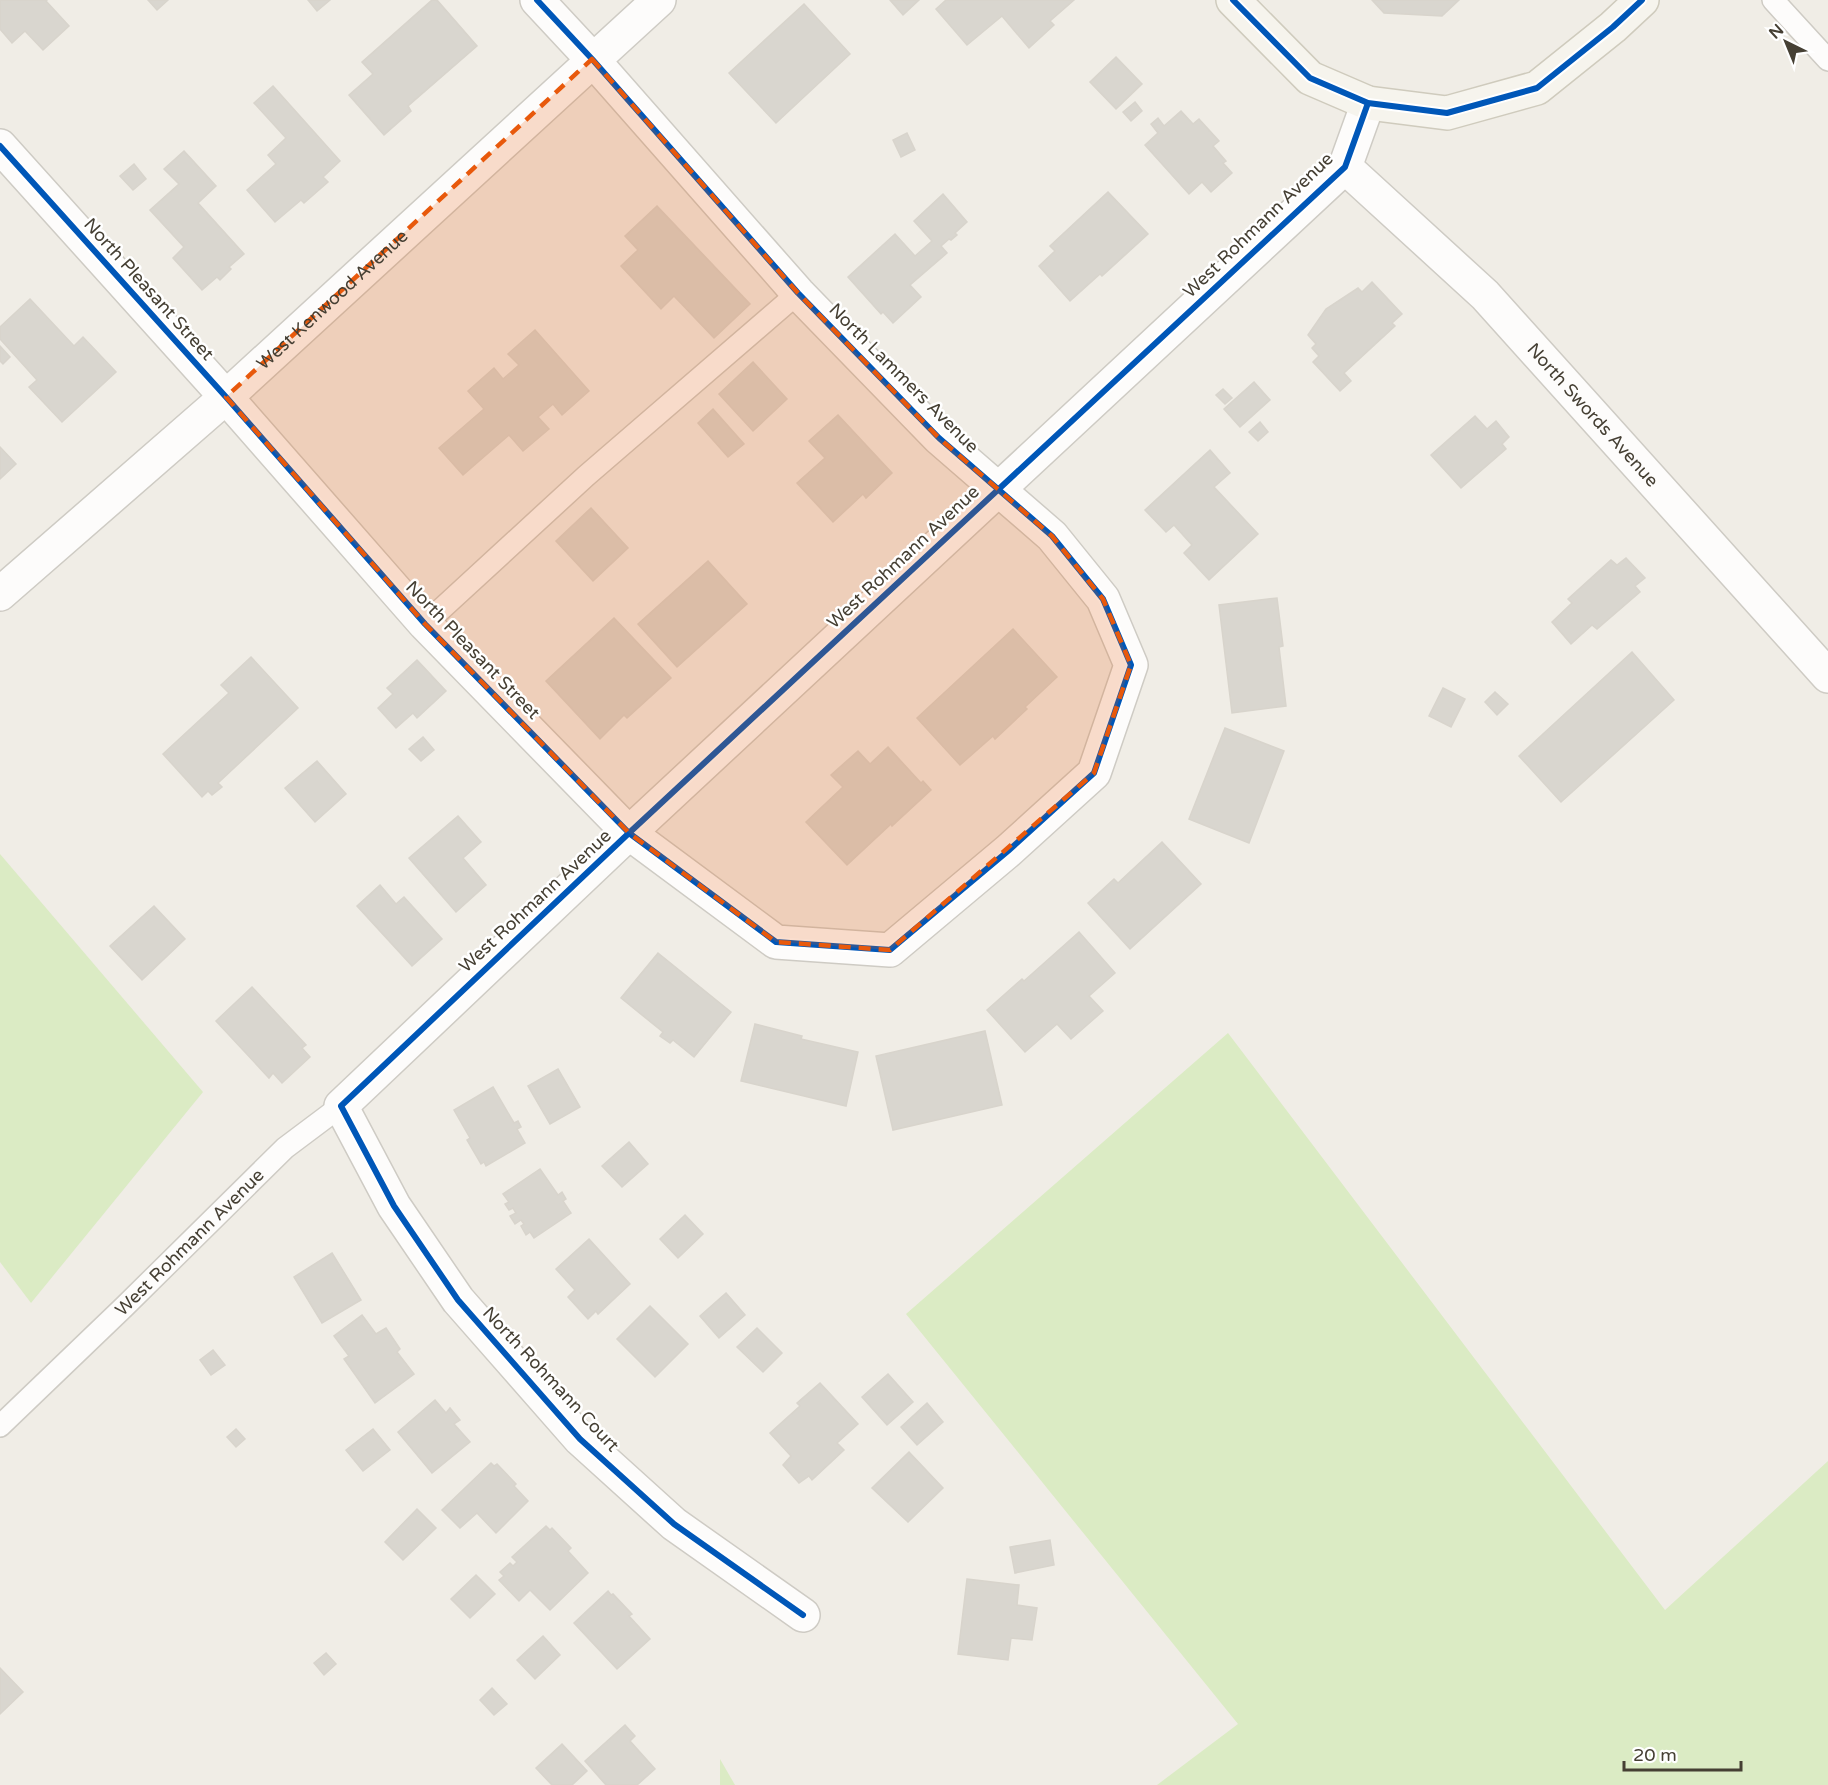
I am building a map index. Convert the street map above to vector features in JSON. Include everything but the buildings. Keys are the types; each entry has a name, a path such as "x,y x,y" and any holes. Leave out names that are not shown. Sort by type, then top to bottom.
{"street":[{"name":"North Lammers Avenue","path":"537,0 592,59 798,293 939,438 1052,536 1103,598 1131,665 1094,773 1008,851"},
{"name":"West Kenwood Avenue","path":"0,594 226,397 658,0"},
{"path":"1233,0 1310,78 1368,103 1447,113 1537,88 1613,27 1642,0"},
{"name":"West Rohmann Avenue","path":"340,1106 629,833 1345,167 1368,103"},
{"name":"North Pleasant Street","path":"0,146 226,397 425,624 629,833 776,942 890,950 1008,851"},
{"name":"North Swords Avenue","path":"1345,167 1485,295 1828,676"},
{"name":"North Rohmann Court","path":"340,1106 394,1206 458,1300 580,1439 674,1524 803,1615"}],"lane":[{"path":"1773,0 1828,60"},
{"path":"425,624 586,476 798,293"},
{"name":"West Rohmann Avenue","path":"0,1426 124,1308 285,1148 340,1106"}],"highlighted area":[{"path":"592,59 798,293 939,438 1052,536 1103,599 1131,665 1094,773 890,950 776,942 629,833 425,624 226,397"}],"green space":[{"path":"0,854 203,1092 31,1303 0,1262"},
{"path":"1228,1033 1665,1610 1828,1461 1828,1785 1157,1785 1238,1724 906,1314"},
{"path":"720,1759 735,1785 720,1785"}],"cycle path":[{"path":"0,146 226,397 425,624 629,833 776,942 890,950 1008,851 1094,773 1131,665 1103,599 1052,536 939,438 798,293 592,59 537,0"},
{"path":"1233,0 1310,78 1368,103 1447,113 1537,88 1613,27 1642,0"},
{"path":"803,1615 674,1524 580,1439 458,1300 394,1206 341,1106 629,833 1345,167 1368,103"}]}
